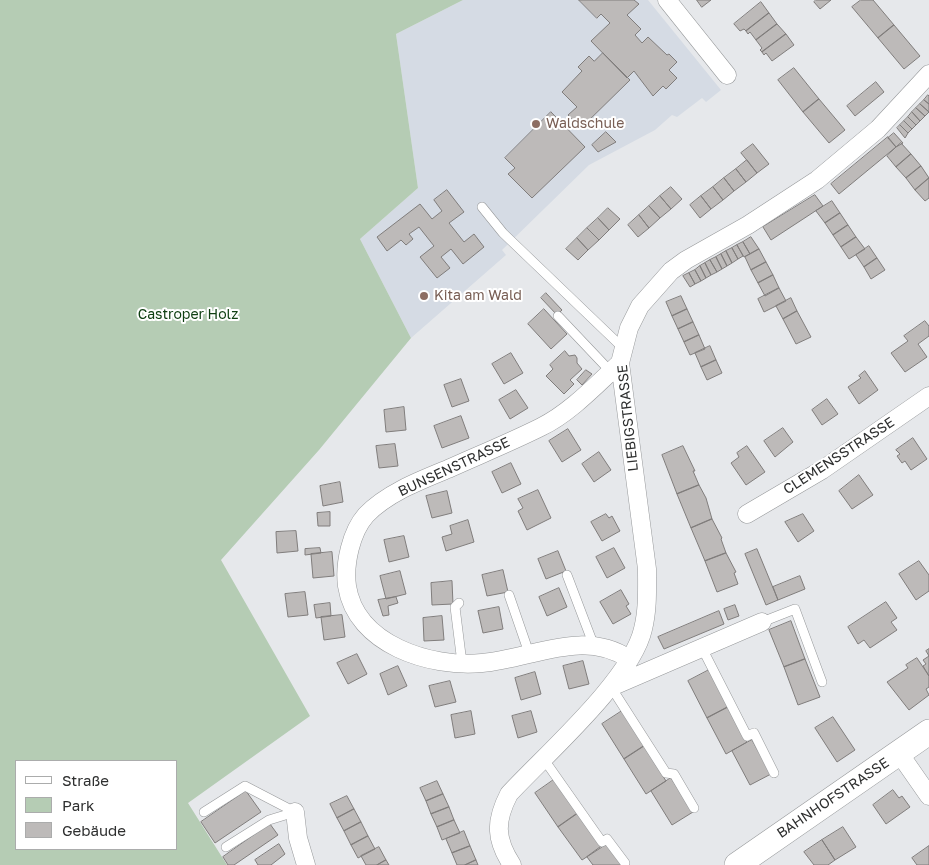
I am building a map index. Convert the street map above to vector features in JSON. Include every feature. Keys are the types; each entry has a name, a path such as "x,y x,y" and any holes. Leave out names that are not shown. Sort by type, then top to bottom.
{"main road":[{"name":"BAHNHOFSTRASSE","path":"737,865 929,732"}],"street":[{"path":"667,0 727,75"},
{"name":"LIEBIGSTRASSE","path":"512,865 504,853 498,831 499,812 509,794 611,687 629,659 643,631 648,599 646,568 618,361 629,328 640,306 671,271 817,180 878,129 929,74"},
{"name":"BUNSENSTRASSE","path":"618,361 585,396 543,426 418,481 376,506 365,516 347,560 347,586 350,600 358,616 370,631 385,643 421,656 462,663 482,663 554,647 594,646 620,654 629,659"},
{"name":"CLEMENSSTRASSE","path":"747,514 822,470 929,396"},
{"name":"LIEBIGSTRASSE","path":"611,687 762,622"},
{"path":"900,753 929,796"},
{"path":"295,812 298,838 306,865"}],"lane":[{"path":"482,207 618,361"},
{"path":"558,316 618,361"},
{"path":"567,575 594,646"},
{"path":"509,595 529,653"},
{"path":"459,603 455,607 462,663"},
{"path":"762,622 795,609 822,682"},
{"path":"702,648 747,736 754,733 774,773"},
{"path":"611,687 666,772 674,774 694,808"},
{"path":"543,757 602,842 608,839 624,863"},
{"path":"204,812 245,786 295,812"},
{"path":"226,846 269,820 295,812"}],"shaded area":[{"name":"Waldschule","path":"463,0 648,0 721,90 706,102 702,98 677,117 672,115 655,130 589,165 502,250 506,255 411,338 360,239 418,188 396,34"}],"green space":[{"name":"Castroper Holz","path":"0,0 463,0 396,34 418,188 360,239 411,338 319,450 221,560 310,716 188,803 227,865 0,865"}],"building":[{"path":"579,0 634,0 639,4 627,15 641,29 635,35 642,43 648,37 677,62 669,70 677,78 666,89 663,86 653,96 634,71 627,78 591,41 610,23 601,14 597,18"},
{"path":"697,0 711,0 702,7"},
{"path":"816,0 831,0 820,9 814,2"},
{"path":"861,0 873,0 894,25 878,38 852,7"},
{"path":"761,2 769,13 746,31 744,29 740,31 734,24"},
{"path":"769,13 777,24 756,40 750,32 748,34 746,31"},
{"path":"777,24 786,34 762,52 760,50 762,48 756,40"},
{"path":"894,25 920,56 904,69 878,38"},
{"path":"786,34 794,45 772,61 766,53 764,55 762,52"},
{"path":"603,53 630,80 581,128 568,115 577,107 562,92 582,71 578,67 589,56 594,61"},
{"path":"794,68 819,99 803,112 778,80"},
{"path":"876,82 884,92 855,116 847,106"},
{"path":"929,96 929,104 924,100"},
{"path":"819,99 845,130 829,143 803,112"},
{"path":"924,100 929,104 929,112 920,104"},
{"path":"920,104 929,112 925,116 916,108"},
{"path":"916,108 925,116 920,121 912,112"},
{"path":"551,112 585,147 532,198 508,174 515,168 505,158"},
{"path":"912,112 920,121 916,125 908,117"},
{"path":"908,117 916,125 912,129 904,121"},
{"path":"904,121 912,129 908,133 900,125"},
{"path":"900,125 908,133 905,138 897,128"},
{"path":"606,132 616,142 598,152 592,145"},
{"path":"894,133 903,143 896,147 888,138"},
{"path":"888,137 896,147 839,194 831,184"},
{"path":"901,143 911,154 896,167 887,156"},
{"path":"753,144 769,164 757,173 741,153"},
{"path":"911,154 921,166 906,178 896,167"},
{"path":"747,160 757,173 746,182 736,169"},
{"path":"921,166 929,178 915,190 906,178"},
{"path":"736,169 746,182 734,191 724,178"},
{"path":"724,178 734,191 723,200 713,187"},
{"path":"929,178 929,198 925,201 915,190"},
{"path":"671,187 682,199 671,209 660,196"},
{"path":"713,187 723,200 711,209 701,196"},
{"path":"447,190 464,212 449,223 464,242 474,234 484,247 463,264 451,249 441,257 450,268 437,278 420,257 434,246 419,227 409,234 413,239 406,245 401,240 387,251 377,237 420,204 432,219 442,211 434,200"},
{"path":"815,195 823,206 771,240 763,227"},
{"path":"660,196 671,209 660,218 649,206"},
{"path":"701,196 711,209 700,218 690,205"},
{"path":"832,201 840,213 825,223 816,211"},
{"path":"649,206 660,218 649,228 639,215"},
{"path":"608,208 620,219 609,230 598,218"},
{"path":"840,213 848,225 833,235 825,223"},
{"path":"639,215 649,228 638,237 628,225"},
{"path":"598,218 609,230 599,240 587,228"},
{"path":"848,225 856,237 841,247 833,235"},
{"path":"587,228 599,240 588,250 577,238"},
{"path":"751,237 759,249 750,254 743,242"},
{"path":"856,237 865,249 849,259 841,247"},
{"path":"577,238 588,250 578,260 566,249"},
{"path":"743,242 750,254 744,257 737,245"},
{"path":"737,245 743,256 738,259 732,248"},
{"path":"869,246 877,258 864,267 856,255"},
{"path":"732,248 738,259 732,263 726,251"},
{"path":"759,249 766,262 751,270 745,257"},
{"path":"726,251 732,263 727,266 721,254"},
{"path":"721,254 727,266 722,269 716,257"},
{"path":"716,257 722,269 717,272 710,260"},
{"path":"877,258 885,270 871,279 864,267"},
{"path":"710,260 717,272 711,275 705,263"},
{"path":"766,262 773,275 758,283 751,270"},
{"path":"705,263 711,275 706,278 700,266"},
{"path":"700,266 706,278 701,281 695,270"},
{"path":"695,270 701,281 695,284 689,273"},
{"path":"689,273 695,284 690,287 683,276"},
{"path":"773,275 779,288 765,296 758,283"},
{"path":"779,288 786,301 764,312 758,299"},
{"path":"546,293 562,310 557,315 541,298"},
{"path":"681,296 687,309 672,316 666,302"},
{"path":"791,298 797,311 783,319 776,306"},
{"path":"544,309 567,334 551,349 528,324"},
{"path":"687,309 693,322 678,329 672,316"},
{"path":"797,311 811,337 796,344 783,319"},
{"path":"925,321 929,326 929,336 918,344 927,357 905,372 891,353 908,341 904,336"},
{"path":"693,322 699,335 684,342 678,329"},
{"path":"699,335 705,349 690,355 684,342"},
{"path":"710,346 716,360 701,367 695,353"},
{"path":"565,351 569,356 575,355 577,363 582,369 570,380 574,384 564,394 546,376 553,369 550,365"},
{"path":"511,353 523,373 504,384 492,364"},
{"path":"716,360 722,373 707,380 701,367"},
{"path":"586,370 592,374 582,385 577,380"},
{"path":"865,371 878,390 859,404 848,387 861,378 859,376"},
{"path":"461,379 469,401 452,407 444,385"},
{"path":"516,390 528,408 510,419 499,400"},
{"path":"827,399 838,414 822,425 812,410"},
{"path":"404,407 406,430 386,432 384,410"},
{"path":"461,416 469,438 442,448 434,426"},
{"path":"783,428 793,442 775,457 764,441"},
{"path":"568,429 581,450 562,462 549,441"},
{"path":"913,438 927,459 911,470 905,461 902,463 897,456 900,454 896,450"},
{"path":"395,444 398,466 379,468 376,446"},
{"path":"683,446 695,471 693,471 699,485 677,494 662,455"},
{"path":"747,446 765,472 746,485 731,463 739,457 737,453"},
{"path":"599,452 611,470 594,482 582,464"},
{"path":"511,463 521,484 502,493 492,472"},
{"path":"859,475 873,495 852,509 839,491"},
{"path":"340,482 343,502 323,506 320,486"},
{"path":"699,485 706,498 712,519 691,528 677,494"},
{"path":"538,490 551,518 527,530 518,511 523,508 518,499"},
{"path":"447,491 452,513 432,518 426,496"},
{"path":"330,512 330,526 318,526 317,513"},
{"path":"606,514 609,518 612,516 620,531 602,541 591,522"},
{"path":"803,514 814,531 798,542 785,522"},
{"path":"712,519 722,538 726,553 705,561 691,528"},
{"path":"468,520 474,542 446,551 442,537 452,534 450,526"},
{"path":"296,531 298,551 277,553 276,532"},
{"path":"404,536 409,557 389,562 384,540"},
{"path":"320,548 321,553 305,555 305,549"},
{"path":"614,548 625,568 607,578 596,557"},
{"path":"757,549 778,600 766,605 745,554"},
{"path":"558,551 566,571 546,579 538,559"},
{"path":"332,552 334,576 313,578 311,554"},
{"path":"726,553 736,572 734,573 738,584 717,592 705,561"},
{"path":"919,561 929,575 929,591 916,600 899,574"},
{"path":"503,570 508,592 487,596 482,575"},
{"path":"400,571 406,594 386,599 380,576"},
{"path":"800,576 805,589 778,600 773,587"},
{"path":"452,581 453,604 432,605 431,583"},
{"path":"559,588 567,607 547,616 539,597"},
{"path":"621,590 629,604 626,606 631,614 613,624 600,602"},
{"path":"305,592 308,615 288,617 285,594"},
{"path":"396,597 398,603 388,606 389,615 383,616 378,600"},
{"path":"886,602 897,618 891,622 897,630 870,648 864,640 858,644 848,627"},
{"path":"330,603 331,616 316,618 314,605"},
{"path":"735,605 739,616 728,620 724,609"},
{"path":"499,607 503,629 483,633 478,611"},
{"path":"719,611 724,624 664,649 658,637"},
{"path":"342,615 345,637 324,640 321,617"},
{"path":"442,616 444,640 424,641 423,618"},
{"path":"791,621 805,659 784,667 769,630"},
{"path":"357,654 367,674 348,684 337,663"},
{"path":"929,656 929,676 923,666 926,664 923,660"},
{"path":"917,658 929,676 929,687 926,689 929,695 909,710 887,682 908,668 906,665"},
{"path":"805,659 820,697 798,705 784,667"},
{"path":"583,661 589,684 569,689 563,666"},
{"path":"398,666 407,686 388,695 380,674"},
{"path":"709,670 728,707 707,718 688,681"},
{"path":"535,672 541,694 521,700 515,678"},
{"path":"450,681 456,702 435,707 429,686"},
{"path":"728,707 747,742 726,754 707,718"},
{"path":"471,711 475,734 455,738 451,715"},
{"path":"531,711 537,732 518,738 512,716"},
{"path":"622,711 644,746 624,759 602,724"},
{"path":"833,717 855,750 837,762 815,728"},
{"path":"752,740 771,774 750,785 732,751"},
{"path":"644,746 666,781 646,794 624,759"},
{"path":"671,778 693,812 672,825 651,791"},
{"path":"555,779 578,813 558,827 535,793"},
{"path":"437,781 443,794 426,801 420,788"},
{"path":"893,790 899,798 902,796 910,807 886,824 873,805"},
{"path":"246,791 261,812 215,843 201,822"},
{"path":"443,794 449,807 431,814 426,801"},
{"path":"347,796 354,809 337,818 330,804"},
{"path":"449,807 454,820 437,827 431,814"},
{"path":"354,809 361,822 344,831 337,818"},
{"path":"578,813 602,847 582,860 558,827"},
{"path":"454,820 460,833 442,840 437,827"},
{"path":"361,822 368,836 351,845 344,831"},
{"path":"270,824 278,835 234,865 228,865 223,857"},
{"path":"843,827 856,847 835,860 822,840"},
{"path":"464,831 470,846 452,853 446,839"},
{"path":"368,836 375,849 358,858 351,845"},
{"path":"822,840 835,860 828,865 814,865 804,852"},
{"path":"606,843 622,865 593,865 587,857"},
{"path":"279,844 285,854 271,865 258,865 255,860"},
{"path":"470,846 476,860 465,865 457,865 452,853"},
{"path":"929,846 929,865 917,865 912,858"},
{"path":"379,847 386,860 377,865 366,865 361,856"},
{"path":"386,860 389,865 377,865"},
{"path":"476,860 478,865 465,865"}],"place":[{"name":"Waldschule","path":"536,124"},
{"name":"Kita am Wald","path":"424,296"}]}
